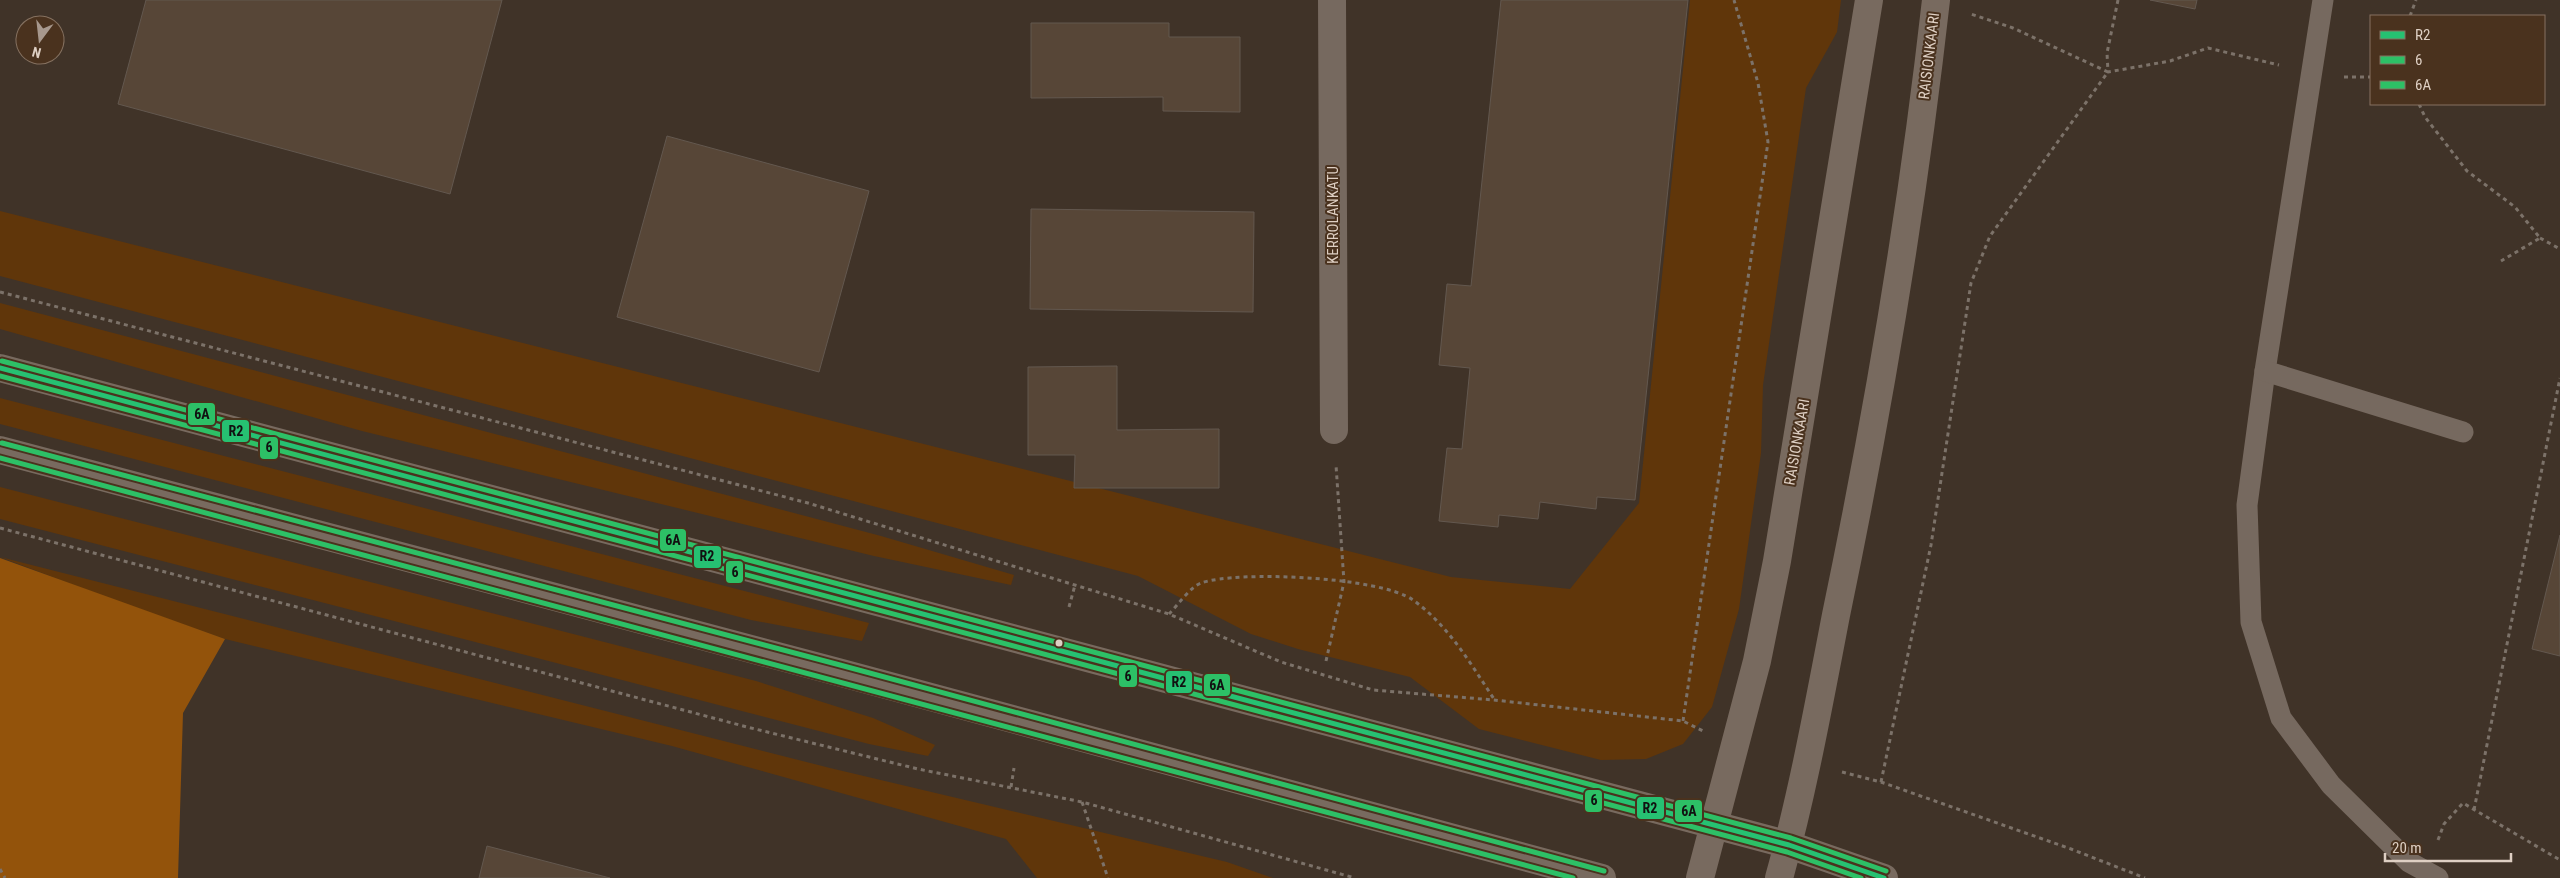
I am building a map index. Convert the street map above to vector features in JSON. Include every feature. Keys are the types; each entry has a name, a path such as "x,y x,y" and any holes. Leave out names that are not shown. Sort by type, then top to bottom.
{"main road":[{"name":"RAISIONKAARI","path":"1700,878 1757,661 1777,561 1868,0"},
{"name":"RAISIONKAARI","path":"1780,878 1807,762 1866,472 1928,75 1936,0"},
{"path":"0,368 1789,845 1884,878"},
{"path":"0,450 847,674 1602,878"}],"street":[{"name":"KERROLANKATU","path":"1332,0 1334,430"}],"lane":[{"path":"2323,0 2265,371 2248,506 2251,622 2281,718 2331,785 2409,862 2431,874"},
{"path":"2265,371 2463,432"}],"path":[{"path":"1683,721 1768,142 1758,83 1734,0"},
{"path":"1881,782 1930,545 1971,283 1990,236 2108,72 2107,53 2118,0"},
{"path":"2410,15 2416,0"},
{"path":"1964,12 2013,28 2108,72 2170,61 2208,48 2237,56"},
{"path":"2419,105 2425,117 2467,171 2515,207 2540,238 2560,249"},
{"path":"2501,261 2540,238"},
{"path":"0,292 808,504 1169,614 1282,662 1373,690 1494,700 1683,721 1735,747"},
{"path":"2474,810 2560,378"},
{"path":"1326,660 1344,582 1334,430"},
{"path":"0,528 747,727 918,769 1082,802 1355,878"},
{"path":"1169,614 1199,584 1224,576 1255,576 1344,582 1383,587 1411,598 1455,638 1494,700"},
{"path":"1068,607 1076,585"},
{"path":"1807,762 1881,782 2071,849 2145,878"},
{"path":"1011,787 1014,768"},
{"path":"1082,802 1108,878"},
{"path":"2431,874 2444,824 2463,803 2560,860"},
{"path":"0,869 5,878"}],"shaded area":[{"path":"1690,0 1841,0 1837,32 1806,88 1763,385 1761,453 1739,609 1712,707 1683,744 1646,759 1601,760 1479,729 1410,677 1298,649 1251,634 1138,576 0,276 0,211 1451,577 1570,589 1639,503"},
{"path":"0,303 881,536 1014,575 1011,585 874,556 362,431 0,329"},
{"path":"0,398 869,623 862,641 751,620 0,424"},
{"path":"0,487 756,681 873,718 935,745 928,756 869,744 0,519"},
{"path":"0,557 830,768 1227,862 1273,878 1037,878 1006,839 672,746 225,639 108,598"},
{"path":"0,558 225,639 183,713 178,878 0,878"}],"building":[{"path":"146,0 502,0 450,194 118,104"},
{"path":"1501,0 1688,0 1635,500 1597,497 1596,509 1540,502 1538,519 1499,515 1498,527 1439,521 1447,448 1462,449 1470,368 1439,365 1447,284 1471,286"},
{"path":"2150,0 2197,0 2195,9"},
{"path":"1031,23 1169,23 1169,37 1240,37 1240,112 1163,111 1163,97 1031,98"},
{"path":"667,136 869,191 819,372 617,317"},
{"path":"1031,209 1254,212 1253,312 1030,309"},
{"path":"1117,366 1117,430 1219,429 1219,488 1074,488 1075,455 1028,455 1028,367"},
{"path":"2560,535 2560,656 2532,649"},
{"path":"487,846 610,878 479,878"}],"transit line":[{"name":"6A","path":"2,361 1791,838 1886,871"},
{"name":"R2","path":"0,368 1789,845 1884,878"},
{"name":"6","path":"0,376 1787,852 1861,878"},
{"name":"6A","path":"2,443 840,665 1604,871"},
{"name":"6","path":"0,458 1573,878"}]}
